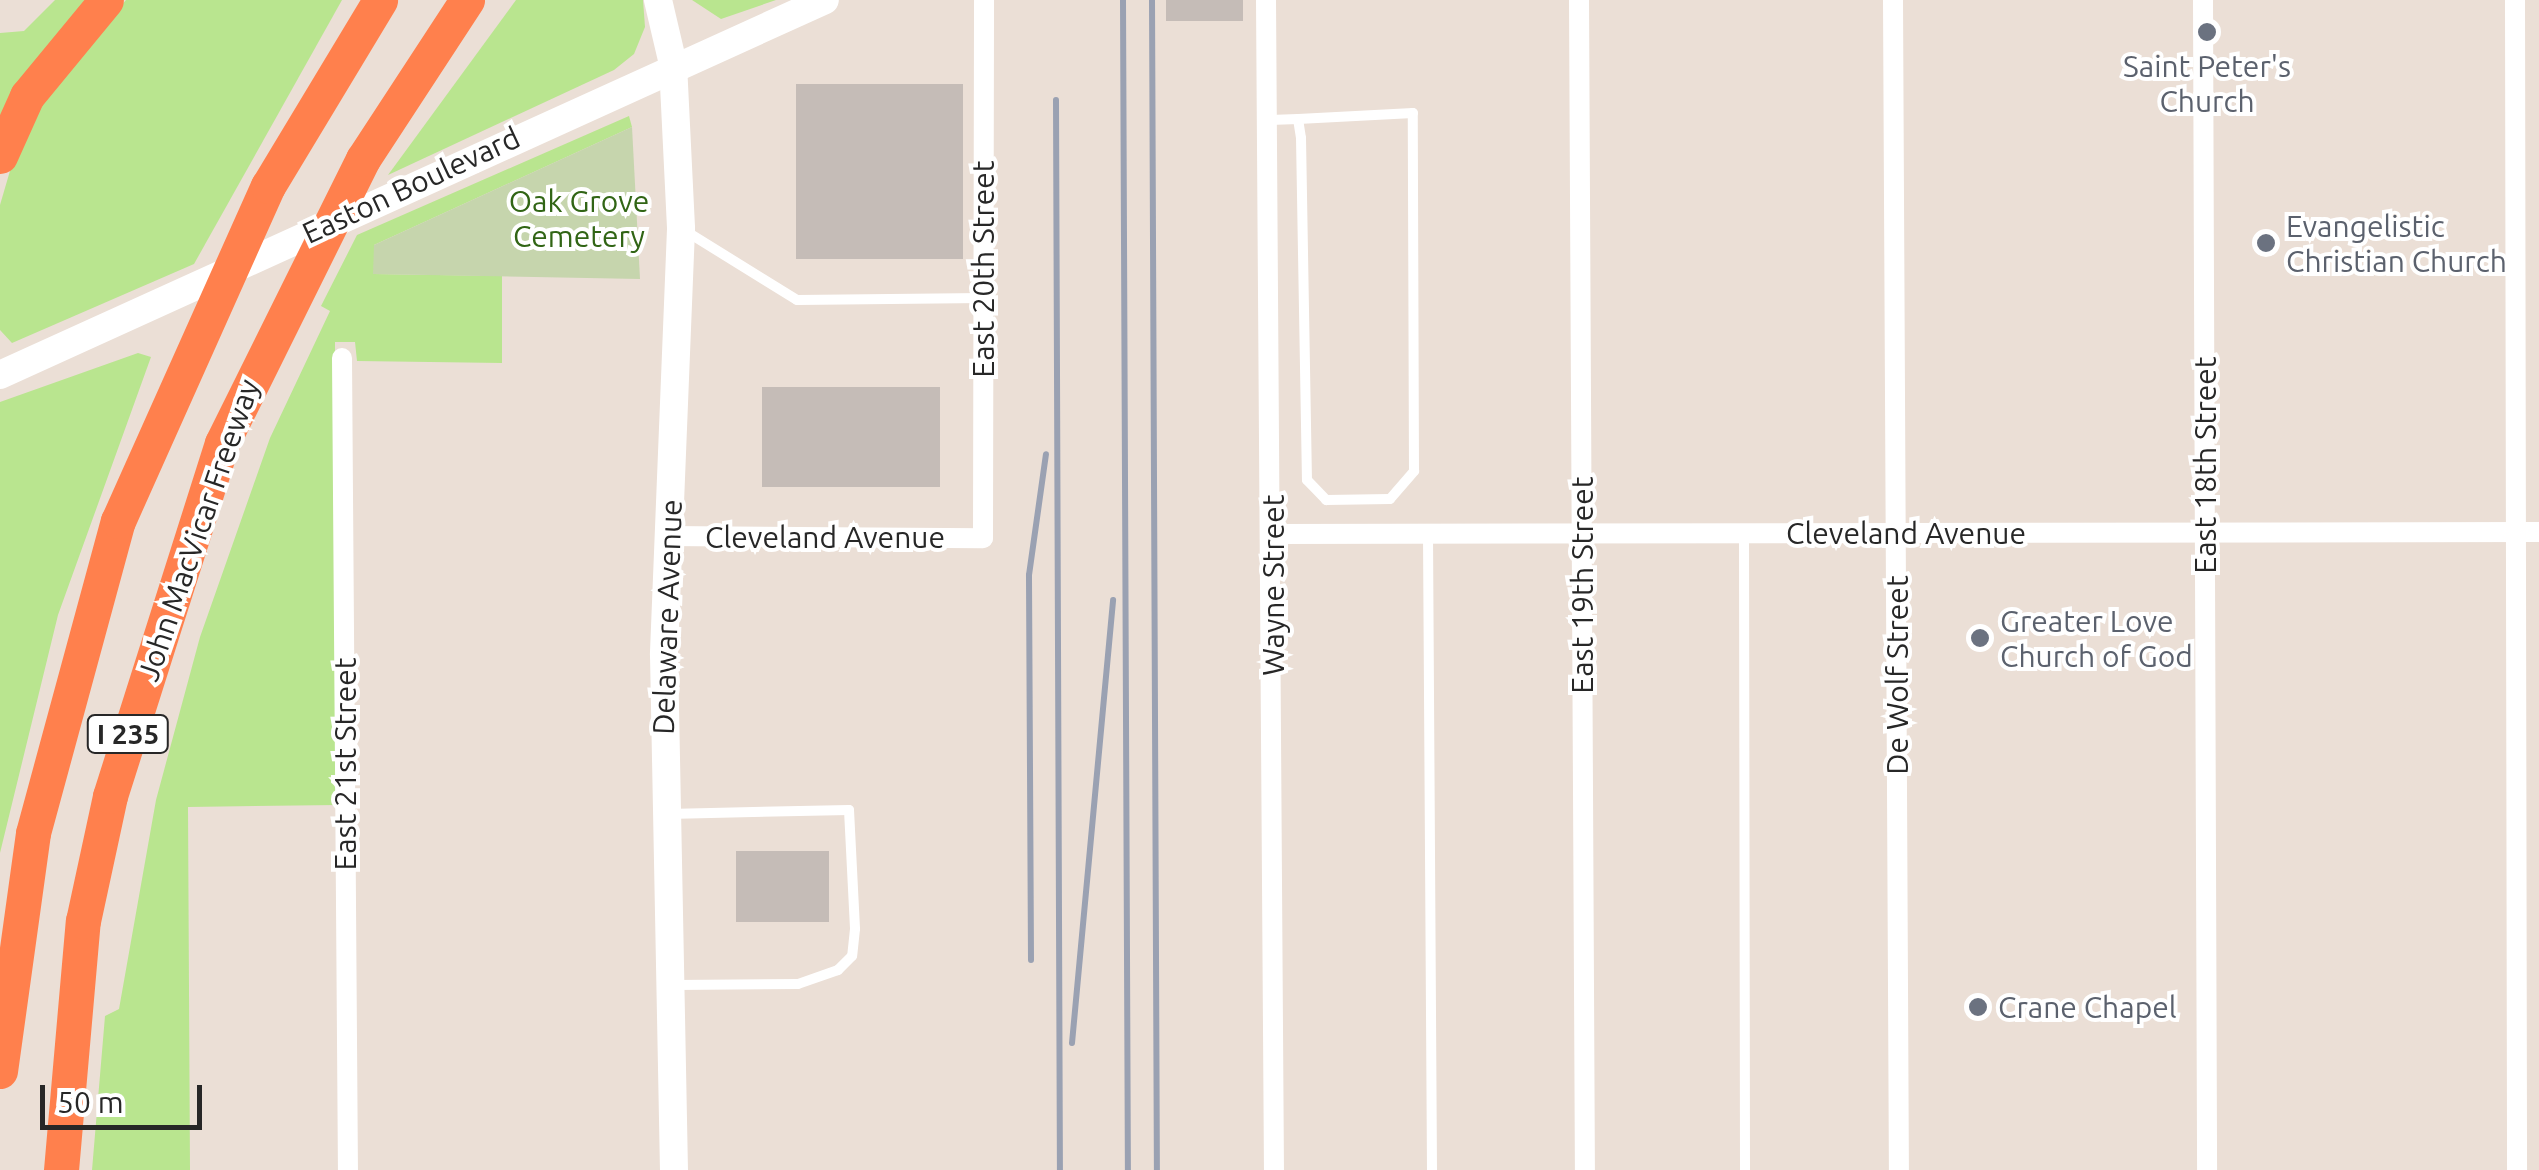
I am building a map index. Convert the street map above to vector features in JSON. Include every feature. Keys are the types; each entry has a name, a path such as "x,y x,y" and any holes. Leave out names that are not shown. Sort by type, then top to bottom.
{"highway":[{"path":"0,156 26,96 106,0"},
{"name":"I 235","path":"0,1072 32,833 81,639 190,344 268,186 380,0"},
{"name":"John MacVicar Freeway","path":"61,1170 83,922 110,796 222,443 276,318 363,159 416,71 466,0"},
{"path":"416,71 482,0"}],"main road":[{"path":"658,0 674,64"},
{"name":"Easton Boulevard","path":"0,376 674,64 825,0"},
{"name":"Delaware Avenue","path":"674,64 681,229 667,536 664,814 674,985 674,1170"}],"street":[{"name":"East 20th Street","path":"983,538 984,0"},
{"name":"Wayne Street","path":"1266,0 1274,534 1274,1170"},
{"name":"East 19th Street","path":"1580,0 1586,1170"},
{"name":"De Wolf Street","path":"1893,0 1899,1170"},
{"name":"East 18th Street","path":"2202,0 2207,1170"},
{"path":"2515,0 2518,1170"},
{"name":"East 21st Street","path":"342,358 348,1170"},
{"name":"Cleveland Avenue","path":"1274,534 2539,532"},
{"name":"Cleveland Avenue","path":"667,536 983,538"}],"lane":[{"path":"1267,120 1413,113 1414,471 1390,500 1326,500 1307,480 1298,119"},
{"path":"681,229 797,300 983,298"},
{"path":"1744,533 1745,1170"},
{"path":"1428,534 1432,1170"},
{"path":"664,814 849,810 855,929 852,956 838,970 798,984 674,985"}],"green space":[{"path":"55,0 85,0 0,116 0,33 24,31"},
{"path":"126,0 342,0 194,264 12,343 0,330 0,205 12,164 36,106"},
{"path":"516,0 643,0 645,27 634,54 614,70 388,175"},
{"path":"692,0 776,0 721,19"},
{"path":"629,116 632,127 374,245 374,274 502,276 502,363 357,361 355,342 335,342 338,805 188,807 190,1170 92,1170 105,1016 119,1009 156,800 200,637 270,438 330,311 321,306 357,235"},
{"name":"Oak Grove Cemetery","path":"632,127 640,279 373,274 374,245"},
{"path":"138,353 151,357 58,615 0,853 0,402"}],"building":[{"path":"1166,0 1243,0 1243,21 1166,21"},
{"path":"796,84 963,84 963,259 796,259"},
{"path":"762,387 940,387 940,487 762,487"},
{"path":"736,851 829,851 829,922 736,922"}],"railway":[{"path":"1123,0 1128,1170"},
{"path":"1152,0 1157,1170"},
{"path":"1056,100 1060,1170"},
{"path":"1031,960 1029,575 1046,454"},
{"path":"1072,1043 1113,600"}],"place":[{"name":"Saint Peter's Church","path":"2207,32"},
{"name":"Evangelistic Christian Church","path":"2266,243"},
{"name":"Greater Love Church of God","path":"1980,638"},
{"name":"Crane Chapel","path":"1978,1007"}]}
